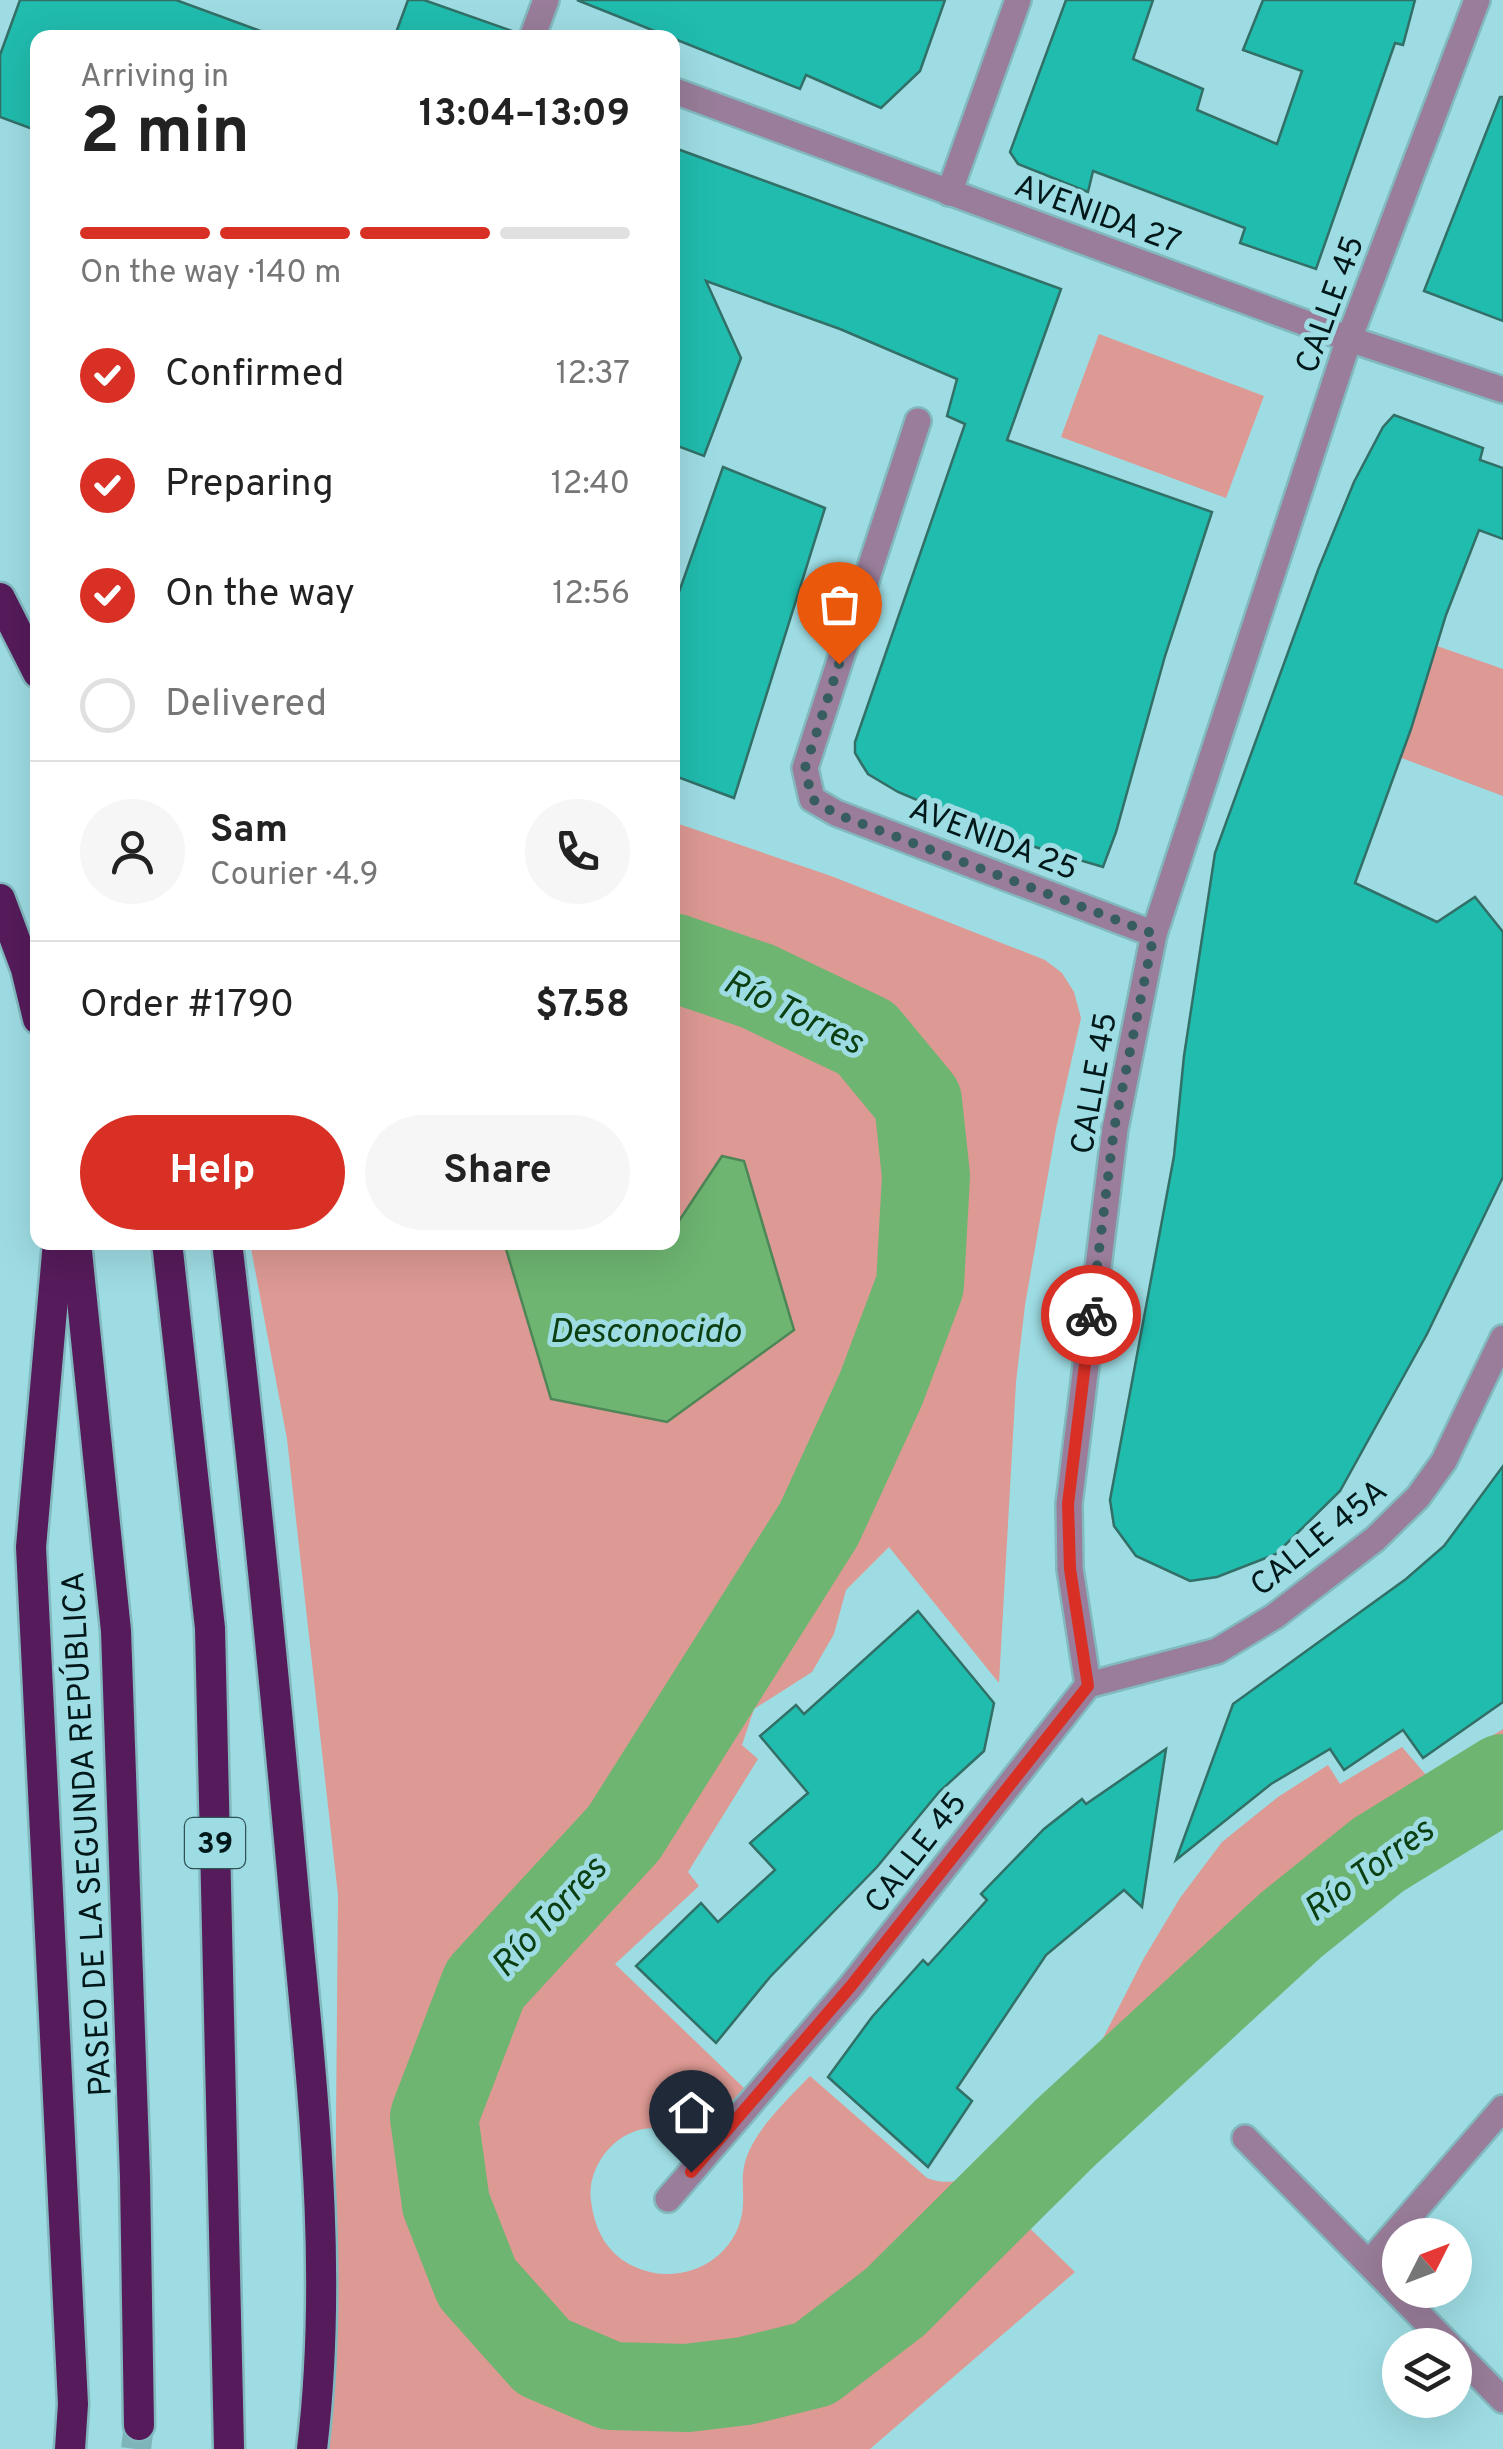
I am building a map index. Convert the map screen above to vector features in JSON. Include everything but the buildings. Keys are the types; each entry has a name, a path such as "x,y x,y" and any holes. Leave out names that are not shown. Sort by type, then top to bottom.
{"highway":[{"path":"0,598 30,657"},
{"path":"0,899 30,986"},
{"path":"57,1250 31,1547 72,2384 70,2449"},
{"name":"PASEO DE LA SEGUNDA REPÚBLICA","path":"77,1250 116,1631 139,2425"},
{"name":"39","path":"168,1250 210,1628 228,2447"},
{"path":"229,1250 262,1546 322,2188 320,2381 312,2449"}],"street":[{"path":"535,30 546,0"},
{"path":"949,192 1018,0"},
{"name":"CALLE 45","path":"668,2199 851,1986 1088,1686 1070,1569 1068,1504 1114,1129 1154,934 1349,339 1477,0"},
{"name":"AVENIDA 27","path":"680,93 1349,339 1503,390"},
{"name":"AVENIDA 25","path":"918,421 805,768 812,799 836,814 1154,934"},
{"name":"CALLE 45A","path":"1088,1686 1217,1650 1275,1616 1375,1539 1418,1497 1444,1461 1503,1338"},
{"path":"1368,2263 1503,2108"},
{"path":"1245,2138 1432,2328"},
{"path":"1472,2368 1503,2400"}],"shaded area":[{"path":"1099,334 1264,396 1226,498 1061,437"},
{"path":"1437,646 1503,669 1503,796 1399,757"},
{"path":"680,824 831,876 1045,960 1062,973 1074,992 1081,1018 1056,1129 1025,1305 1016,1382 999,1683 889,1547 846,1590 834,1634 812,1672 754,1709 742,1745 758,1759 688,1872 699,1886 615,1964 744,2088 697,2139 653,2128 627,2134 607,2151 594,2175 591,2201 599,2232 610,2248 635,2267 669,2274 685,2272 716,2258 737,2231 742,2214 744,2166 751,2147 770,2118 810,2076 927,2178 952,2182 978,2173 1099,2046 1180,1898 1222,1842 1278,1797 1328,1765 1340,1784 1402,1747 1427,1776 1503,1729 1503,1818 1427,1863 1357,1913 1019,2218 1075,2272 870,2449 326,2449 334,2353 338,1895 287,1439 251,1250 680,1250"}],"water":[{"name":"Desconocido","path":"722,1156 744,1161 794,1330 667,1422 551,1399 506,1250 680,1250 680,1219"}],"waterway":[{"name":"Río Torres","path":"680,960 757,986 866,1038 918,1101 926,1176 920,1285 881,1389 819,1524 624,1833 485,1984 434,2117 446,2204 477,2283 543,2357 611,2386 687,2388 745,2381 814,2364 895,2302 1065,2133 1291,1925 1378,1855 1503,1778"}],"tunnel":[{"path":"136,2449 139,2425"}],"way so far":[{"path":"839,664 805,768 812,799 836,814 1154,934 1114,1129 1091,1315"}],"route":[{"path":"691,2172 851,1986 1088,1686 1070,1569 1068,1504 1091,1315"}]}
